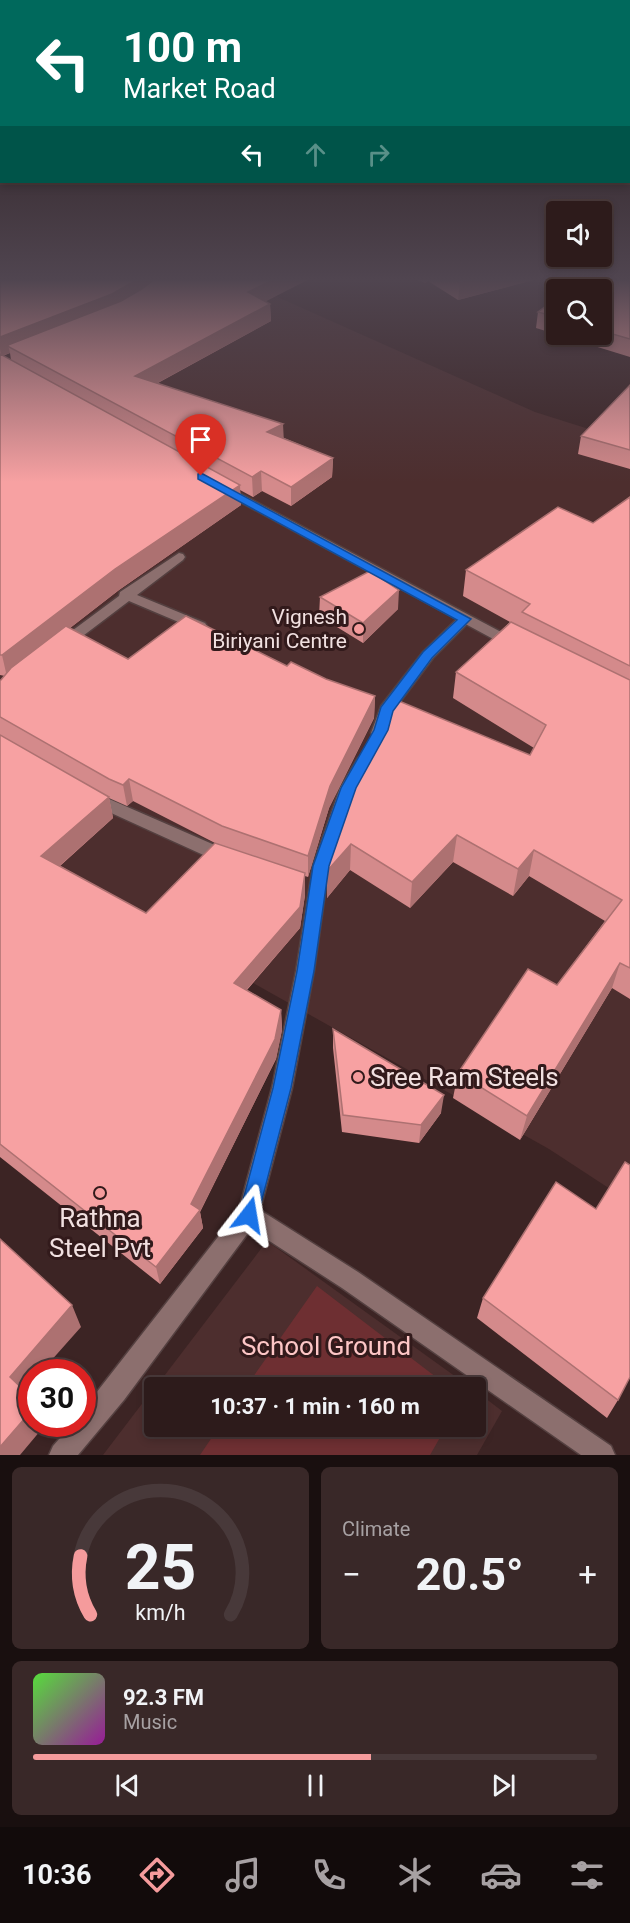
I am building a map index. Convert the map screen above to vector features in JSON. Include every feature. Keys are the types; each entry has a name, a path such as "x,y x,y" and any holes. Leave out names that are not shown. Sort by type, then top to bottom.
{"street":[{"path":"212,482 390,580 527,651"},
{"path":"54,651 179,556"},
{"path":"125,595 216,634"},
{"path":"62,1455 115,1391 249,1215 282,1088 305,971 312,887 348,788 381,730 381,709 428,655 465,619"},
{"path":"77,789 106,806 209,852 242,863"},
{"path":"249,1215 350,1280 603,1455"}],"shaded area":[{"path":"0,346 387,346 535,412 630,442 630,1202 549,1149 0,841"},
{"path":"267,1241 456,1377 163,1377"},
{"path":"486,1399 502,1411 477,1455 103,1455 144,1401 144,1437 486,1437"}],"green space":[{"name":"School Ground","path":"317,1286 436,1377 253,1377"},
{"path":"212,1437 440,1437 430,1455 200,1455"}],"building":[{"path":"191,346 135,376 283,424 267,432 333,458 291,487 261,471 252,477 9,347"},
{"path":"0,354 240,485 115,569 2,655 0,655"},
{"path":"630,385 630,450 581,436"},
{"path":"630,497 630,666 522,612 530,604 466,570 558,507 593,523"},
{"path":"370,571 399,590 363,623 320,597"},
{"path":"186,616 287,666 291,662 326,679 375,696 330,786 308,856 222,826 129,779 123,785 109,779 0,717 0,681 11,668 66,626 128,659"},
{"path":"511,622 630,680 630,968 620,963 527,1116 458,1073 528,969 557,985 622,900 534,850 518,869 457,835 412,882 351,844 327,871 332,839 359,762 394,699 530,755 546,725 456,672"},
{"path":"0,735 109,797 41,856 146,913 215,843 305,873 300,907 234,983 281,1010 275,1039 191,1204 200,1210 156,1267 0,1144"},
{"name":"Sree Ram Steels","path":"333,1029 444,1095 421,1125 343,1115"},
{"path":"625,1162 630,1165 630,1377 618,1400 483,1298 556,1182 596,1209"},
{"path":"0,1239 72,1305 26,1359 18,1359 18,1368 10,1377 18,1385 18,1426 0,1447"}],"place":[{"name":"Vignesh Biriyani Centre","path":"359,629"},
{"name":"Sree Ram Steels","path":"358,1077"},
{"name":"Rathna Steel Pvt","path":"100,1193"}],"route":[{"path":"201,476 465,619 428,655 386,710 381,730 348,788 321,866 305,971 282,1088 249,1215"}]}
